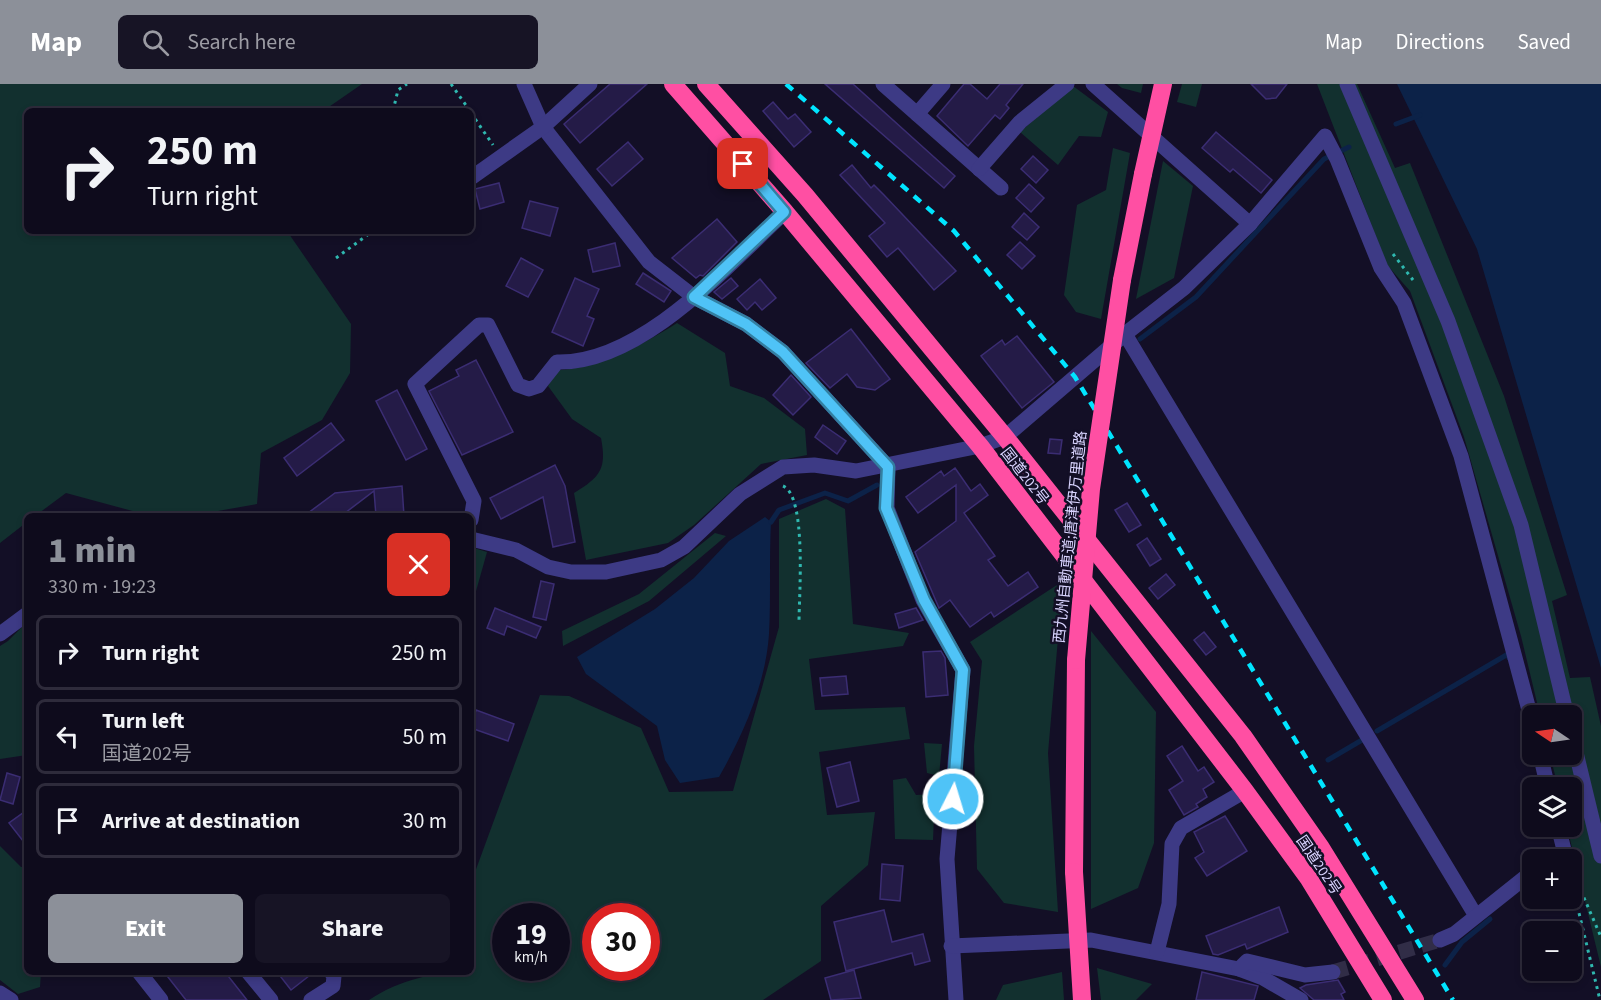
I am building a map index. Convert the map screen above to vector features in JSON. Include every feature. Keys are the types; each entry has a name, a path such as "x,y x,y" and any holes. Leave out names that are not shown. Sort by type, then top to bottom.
{"highway":[{"name":"国道202号","path":"673,84 784,212 980,446 1245,791 1309,879 1383,1000"},
{"name":"国道202号","path":"706,84 805,195 1005,437 1243,736 1320,848 1415,1000"},
{"name":"西九州自動車道;唐津伊万里道路","path":"1082,1000 1074,872 1076,660 1091,489 1122,280 1163,84"}],"street":[{"path":"524,84 543,127 649,262 694,297 746,324 783,352 888,467 886,508 924,600 963,670 946,859 956,1000"},
{"path":"474,176 543,127 590,84"},
{"path":"883,84 1001,188"},
{"path":"917,114 943,84"},
{"path":"979,169 1020,122 1067,84"},
{"path":"1093,84 1250,224"},
{"path":"1347,84 1448,321 1521,525 1564,705"},
{"path":"474,540 516,550 548,567 571,572 606,572 661,560 684,548 740,494 783,467 814,465 856,471 888,467 980,446 1005,437 1125,334 1184,288 1250,224 1325,136 1381,268 1404,303 1461,456 1528,705"},
{"path":"472,513 474,501 416,384 479,325 488,325 518,385 529,389 538,386 557,362 574,363 635,341 694,297 784,212"},
{"path":"1125,334 1476,916"},
{"path":"0,634 24,616"},
{"path":"1579,765 1601,856"},
{"path":"1157,952 1169,904 1172,844 1176,835 1181,828 1245,791"},
{"path":"1440,940 1454,934 1522,880"},
{"path":"951,946 1090,940 1239,969 1263,978 1301,1000"},
{"path":"1239,969 1247,961 1305,975 1333,972"},
{"path":"141,975 161,1000"},
{"path":"250,975 271,1000"},
{"path":"311,1000 333,986 333,975"},
{"path":"0,993 11,1000"}],"path":[{"path":"394,108 398,90 407,84"},
{"path":"451,84 467,108"},
{"path":"474,118 501,157"},
{"path":"336,258 369,234"},
{"path":"1388,247 1416,285"},
{"path":"791,492 799,512 799,622"},
{"path":"1582,893 1601,937"},
{"path":"1578,909 1600,1000"}],"green space":[{"path":"0,84 362,84 327,108 24,108 24,234 289,234 351,324 350,373 322,420 261,453 257,504 207,513 140,513 66,493 39,513 24,513 24,524 0,543"},
{"path":"1117,84 1143,84 1141,93 1122,88"},
{"path":"1182,84 1202,84 1196,107 1177,102"},
{"path":"1317,84 1357,84 1395,168 1410,163 1504,396 1567,595 1552,601 1570,678 1590,677 1601,726 1601,967 1582,889 1582,849 1572,849 1569,837 1582,837 1582,777 1556,777 1552,765 1582,765 1582,705 1538,705 1521,636 1464,437 1410,291 1387,265"},
{"path":"1073,86 1108,112 1101,137 1079,136 1058,165 1020,132"},
{"path":"1113,148 1130,153 1101,319 1076,312 1064,295 1077,205 1106,190"},
{"path":"1163,161 1193,186 1174,278 1136,299"},
{"path":"677,323 725,353 730,386 764,398 805,429 807,455 761,464 694,525 668,543 586,560 574,493 596,477 600,471 603,457 601,438 572,419 548,386 558,370 605,360 635,347"},
{"path":"826,499 845,509 853,624 909,633 903,646 809,659 815,710 905,707 910,739 819,752 827,815 875,812 868,865 821,906 821,961 763,1000 369,1000 393,987 418,978 431,975 474,975 474,875 540,695 569,696 641,728 669,792 733,791 779,627 779,519"},
{"path":"715,533 726,536 649,601 563,646 562,631 639,594"},
{"path":"474,548 487,552 474,598"},
{"path":"1063,581 1048,753 1058,912 1004,903 977,869 974,746 982,661 970,642"},
{"path":"24,625 24,755 0,759 0,646"},
{"path":"1091,631 1156,712 1154,843 1138,888 1091,909"},
{"path":"924,743 942,744 939,776 927,773"},
{"path":"906,778 916,795 935,794 933,840 895,839 893,780"},
{"path":"0,846 21,867 24,867 24,975 41,975 40,987 18,994 0,980"},
{"path":"1097,968 1152,984 1136,1000 1101,1000"},
{"path":"1062,972 1064,1000 996,1000 1003,985"}],"water":[{"path":"1397,84 1601,84 1601,668 1477,249"},
{"path":"765,517 771,522 770,620 767,652 758,690 737,744 719,777 680,783 665,760 657,726 586,674 577,657 655,609 694,578 729,541"}],"building":[{"path":"610,84 647,84 580,143 564,124"},
{"path":"825,84 853,84 955,176 944,188"},
{"path":"964,84 970,84 987,99 1000,84 1023,84 1006,105 1009,108 1000,119 995,115 968,146 937,116"},
{"path":"1251,84 1287,84 1276,98 1266,99"},
{"path":"773,102 788,119 795,114 811,132 794,147 763,111"},
{"path":"1216,132 1272,180 1261,193 1233,169 1230,172 1202,148"},
{"path":"628,142 643,159 612,186 597,169"},
{"path":"1033,156 1048,170 1036,183 1021,169"},
{"path":"852,165 871,188 874,185 956,271 934,290 898,248 887,257 869,236 885,223 840,175"},
{"path":"499,183 504,202 480,209 475,189"},
{"path":"1029,184 1044,198 1031,212 1016,198"},
{"path":"530,201 558,208 550,236 522,228"},
{"path":"1024,213 1039,227 1027,240 1012,227"},
{"path":"717,219 737,242 703,276 696,278 672,258"},
{"path":"1020,242 1035,256 1022,269 1007,255"},
{"path":"615,243 620,266 593,272 588,250"},
{"path":"521,258 543,270 528,297 506,286"},
{"path":"643,273 671,291 664,302 636,284"},
{"path":"575,278 599,289 587,316 594,319 583,346 552,332"},
{"path":"731,278 738,286 722,299 714,292"},
{"path":"760,279 776,298 762,310 755,302 747,310 737,299"},
{"path":"851,329 890,379 875,390 857,387 847,374 830,388 806,363"},
{"path":"1017,336 1054,382 1022,408 981,356 1002,340 1005,345"},
{"path":"476,360 513,432 462,455 429,391 459,376 456,370"},
{"path":"791,375 811,397 793,415 773,395"},
{"path":"397,390 427,449 406,460 376,401"},
{"path":"331,423 344,440 297,476 284,458"},
{"path":"823,425 846,441 837,454 815,437"},
{"path":"1050,439 1062,440 1060,454 1048,453"},
{"path":"555,465 565,486 575,542 553,547 543,497 501,519 490,498"},
{"path":"955,468 971,491 980,484 988,495 964,513 995,556 988,560 1008,586 1028,572 1038,587 994,617 991,612 970,627 950,600 939,608 915,552 956,521 956,485 918,513 906,497 941,471 944,476"},
{"path":"402,486 404,513 376,513 374,491 345,513 308,513 335,493"},
{"path":"1127,503 1141,525 1129,532 1115,510"},
{"path":"1147,538 1161,559 1150,566 1137,545"},
{"path":"1166,574 1175,585 1158,599 1149,588"},
{"path":"541,581 554,584 546,620 533,617"},
{"path":"495,608 541,627 536,638 507,626 504,635 487,628"},
{"path":"916,608 923,620 899,628 895,614"},
{"path":"1204,632 1216,647 1206,655 1194,640"},
{"path":"941,651 945,658 948,695 926,697 923,652"},
{"path":"846,676 848,694 822,696 820,678"},
{"path":"476,710 514,724 508,741 474,729"},
{"path":"1182,746 1198,771 1204,767 1214,782 1203,789 1207,797 1196,804 1198,807 1184,815 1169,790 1183,781 1167,756"},
{"path":"850,762 859,801 837,807 827,768"},
{"path":"7,773 20,777 13,804 0,800"},
{"path":"24,812 24,842 9,823"},
{"path":"1225,816 1247,851 1207,876 1195,858 1204,852 1194,832"},
{"path":"882,864 903,866 900,901 880,899"},
{"path":"1279,907 1288,932 1247,949 1245,944 1218,955 1213,954 1206,936"},
{"path":"884,910 892,942 923,934 930,961 915,965 912,953 846,971 834,922"},
{"path":"854,970 861,998 831,1000 825,978"},
{"path":"1202,972 1258,986 1254,1000 1196,1000"},
{"path":"166,975 227,975 247,1000 186,1000"},
{"path":"279,975 310,975 291,990"},
{"path":"1338,980 1345,992 1341,994 1344,1000 1314,1000 1300,988 1306,985"}],"waterway":[{"path":"1396,124 1420,115"},
{"path":"1140,339 1196,297 1324,159 1349,147"},
{"path":"771,522 779,510 825,493 848,501 877,485"},
{"path":"1377,731 1508,654 1509,658"},
{"path":"1328,760 1362,740"},
{"path":"1445,965 1462,942 1490,919"}],"tunnel":[{"path":"1333,972 1440,940"}],"railway":[{"path":"786,84 954,231 1075,377 1453,1000"}],"route":[{"path":"743,164 784,212 694,297 746,324 783,352 888,467 886,508 924,600 963,670 953,799"}]}
